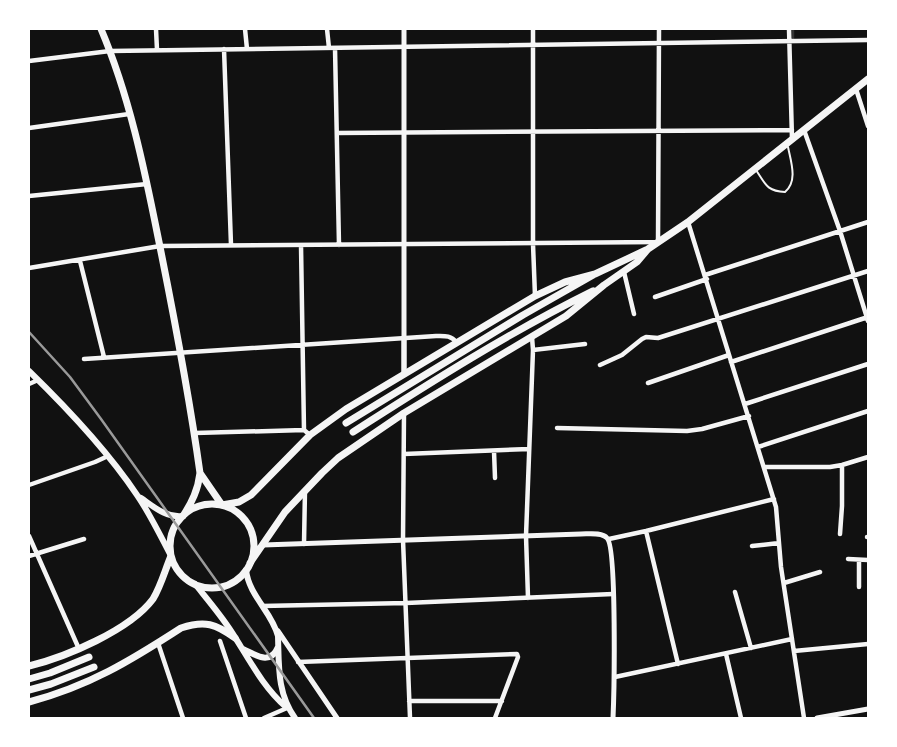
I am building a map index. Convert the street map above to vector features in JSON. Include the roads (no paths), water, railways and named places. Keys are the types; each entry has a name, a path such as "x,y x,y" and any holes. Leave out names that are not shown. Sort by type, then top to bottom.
{"highway":[{"path":"29,666 79,649 109,634 143,609 158,589 171,556 171,537 193,500 199,483 200,473 195,433 182,352 147,184 129,114 110,51 101,29"},
{"path":"346,423 523,315 595,274 648,249 688,222 868,79"},
{"path":"354,432 532,323 604,285 637,262 648,249"},
{"path":"183,516 196,507 239,502 252,495 310,435 346,408 534,296 565,282 595,274"},
{"path":"171,556 181,575 194,584 210,588 226,585 240,577 286,512 305,490 338,458 404,413 566,316 604,285"},
{"path":"200,473 222,505 242,517 251,531 254,547 250,563"},
{"path":"29,702 93,680 134,659 181,628 197,624 209,624 218,626 235,638"},
{"path":"29,679 50,673 89,657"},
{"path":"29,690 51,684 94,667"}],"main road":[{"path":"404,338 404,373"},
{"path":"29,372 96,441 108,456 138,496 171,556"},
{"path":"138,496 167,515 174,517 183,516"},
{"path":"246,570 250,586 275,627 282,695 287,708"},
{"path":"194,584 226,624 250,664 270,691 295,718"},
{"path":"242,648 268,658 275,654 278,646"}],"street":[{"path":"156,29 157,50"},
{"path":"245,29 247,49"},
{"path":"327,29 329,48"},
{"path":"404,29 404,338"},
{"path":"533,29 534,296"},
{"path":"29,268 80,261 160,246 658,242 660,29"},
{"path":"789,29 792,130 789,141"},
{"path":"29,62 110,51 868,40"},
{"path":"335,48 339,245"},
{"path":"224,49 231,246"},
{"path":"856,89 868,126"},
{"path":"29,128 129,114"},
{"path":"337,133 792,130"},
{"path":"731,362 868,319 840,231 804,130"},
{"path":"29,196 147,184"},
{"path":"688,222 778,513 779,543 784,583 804,718"},
{"path":"655,297 706,277 868,222"},
{"path":"301,245 304,430"},
{"path":"80,261 104,358"},
{"path":"600,365 622,355 646,337 658,338 868,271"},
{"path":"624,272 634,314"},
{"path":"84,359 447,336 454,338 456,342"},
{"path":"528,598 526,536 532,337"},
{"path":"533,350 585,344"},
{"path":"648,383 729,355"},
{"path":"745,404 868,364"},
{"path":"29,384 38,380"},
{"path":"758,447 868,411"},
{"path":"404,413 403,540 410,718"},
{"path":"557,428 687,431 702,430 749,416"},
{"path":"195,433 304,430 310,435"},
{"path":"404,454 529,449"},
{"path":"494,451 495,478"},
{"path":"29,484 108,456"},
{"path":"764,467 842,466 868,457"},
{"path":"840,534 842,466"},
{"path":"304,544 305,490"},
{"path":"263,545 591,534 604,535 609,538 646,531 774,499"},
{"path":"646,531 678,664"},
{"path":"29,536 79,649"},
{"path":"29,556 84,538"},
{"path":"609,538 613,594 615,677 613,718"},
{"path":"752,546 779,543"},
{"path":"848,559 868,560"},
{"path":"859,560 859,587"},
{"path":"784,583 820,572"},
{"path":"735,592 751,648"},
{"path":"262,606 406,603 613,594"},
{"path":"275,627 338,718"},
{"path":"615,677 792,639"},
{"path":"220,641 246,718"},
{"path":"158,642 183,718"},
{"path":"794,651 868,644"},
{"path":"298,662 517,654 518,656 502,701 494,718"},
{"path":"726,654 741,718"},
{"path":"409,701 502,701"},
{"path":"264,718 287,708"},
{"path":"818,718 840,716 868,709"}],"lane":[{"path":"755,168 768,188 773,191 785,192 790,188 793,175 789,141"}],"waterway":[{"path":"793,29 793,40"}],"railway":[{"path":"29,332 70,377 314,718"}]}
